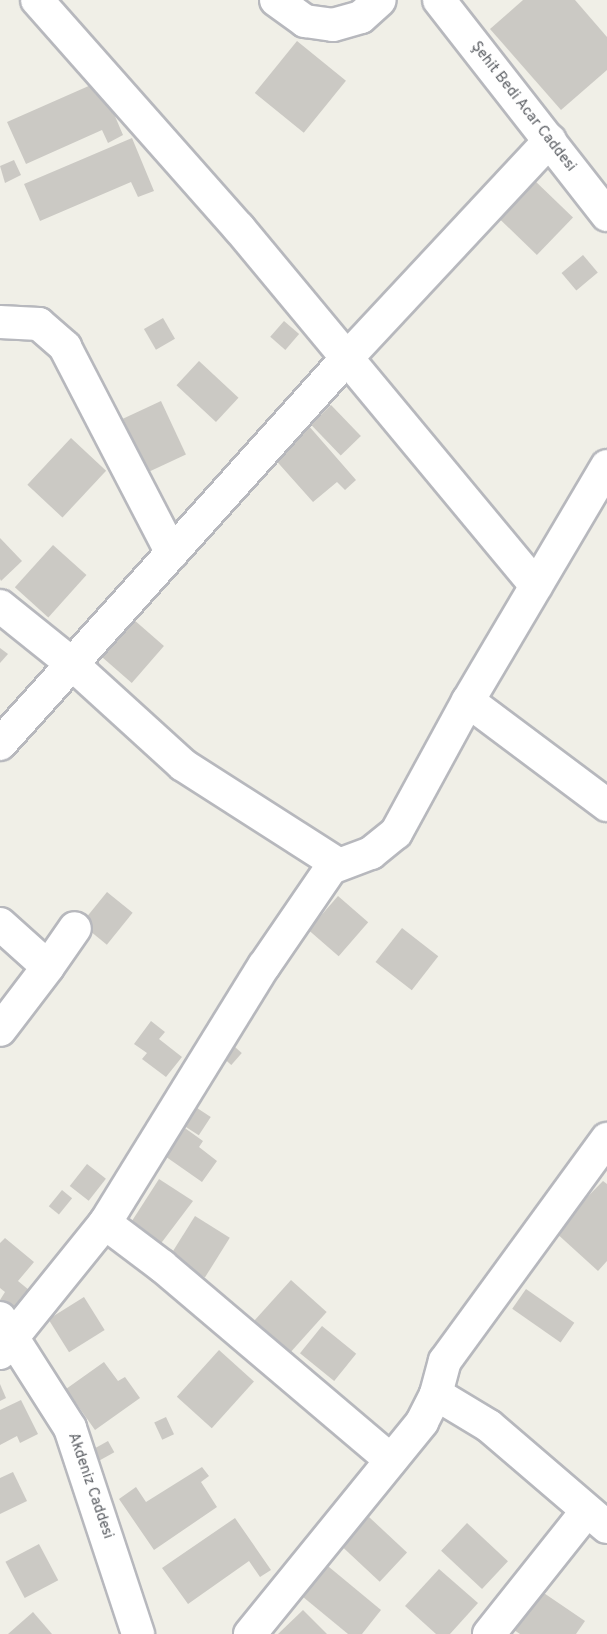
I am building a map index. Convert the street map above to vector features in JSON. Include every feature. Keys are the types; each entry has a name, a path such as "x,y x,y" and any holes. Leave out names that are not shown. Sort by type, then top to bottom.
{"street":[{"path":"37,0 239,228 536,586"},
{"path":"276,0 305,21 333,25 361,17 380,0"},
{"name":"Şehit Bedi Acar Caddesi","path":"439,0 607,215"},
{"path":"0,744 346,359 550,140"},
{"path":"0,322 39,324 65,347 172,553"},
{"path":"5,1337 105,1223 264,966 336,863 371,853 396,833 468,701 607,466"},
{"path":"0,606 71,663 183,765 336,863"},
{"path":"468,701 607,805"},
{"path":"0,924 48,967"},
{"path":"0,1030 75,928"},
{"path":"250,1634 422,1422 436,1394 445,1361 607,1139"},
{"path":"105,1223 162,1266 391,1460"},
{"name":"Akdeniz Caddesi","path":"5,1337 70,1428 138,1634"},
{"path":"436,1394 489,1426 597,1519 489,1634"}],"building":[{"path":"523,0 575,0 607,37 607,70 561,110 490,29"},
{"path":"297,41 346,81 304,133 255,93"},
{"path":"100,81 123,135 108,143 102,130 26,164 7,122"},
{"path":"132,138 154,191 138,197 131,182 40,221 24,184"},
{"path":"14,160 21,175 5,183 0,166"},
{"path":"532,178 573,218 537,255 496,215"},
{"path":"583,255 598,273 576,291 562,273"},
{"path":"163,318 175,339 156,350 144,329"},
{"path":"284,321 299,334 285,350 270,337"},
{"path":"199,361 238,398 216,422 176,385"},
{"path":"161,401 186,454 148,472 123,419"},
{"path":"331,405 361,436 341,455 311,424"},
{"path":"308,425 356,480 345,490 337,482 313,502 272,456"},
{"path":"71,438 106,471 62,518 27,485"},
{"path":"0,538 22,561 1,581 0,579"},
{"path":"53,545 86,575 48,617 15,587"},
{"path":"133,619 164,646 132,683 101,656"},
{"path":"0,648 8,654 0,663"},
{"path":"107,892 133,913 107,945 81,924"},
{"path":"338,896 368,922 339,956 308,930"},
{"path":"402,928 438,956 412,990 376,962"},
{"path":"151,1021 165,1032 159,1039 182,1057 166,1077 142,1059 147,1053 134,1044"},
{"path":"235,1047 242,1053 231,1065 225,1059"},
{"path":"194,1106 211,1117 199,1135 182,1124"},
{"path":"182,1126 203,1141 199,1147 217,1161 202,1182 162,1154"},
{"path":"87,1164 106,1179 89,1201 70,1186"},
{"path":"159,1179 193,1201 159,1246 130,1224"},
{"path":"603,1181 607,1184 607,1261 598,1271 554,1231"},
{"path":"62,1190 72,1198 59,1215 49,1206"},
{"path":"195,1216 230,1238 205,1278 170,1256"},
{"path":"5,1238 34,1262 18,1281 29,1290 12,1310 0,1300 5,1292 0,1288 0,1243"},
{"path":"291,1280 327,1312 289,1354 253,1322"},
{"path":"526,1289 574,1323 561,1343 512,1309"},
{"path":"84,1297 105,1330 69,1352 48,1319"},
{"path":"322,1326 356,1354 334,1381 300,1353"},
{"path":"219,1350 254,1381 212,1428 177,1397"},
{"path":"104,1362 118,1381 125,1377 140,1398 95,1430 66,1389"},
{"path":"0,1384 6,1398 0,1401"},
{"path":"21,1400 38,1434 20,1443 17,1436 0,1445 0,1410"},
{"path":"166,1417 174,1434 162,1440 154,1422"},
{"path":"108,1441 114,1452 98,1462 91,1450"},
{"path":"202,1467 209,1476 201,1482 217,1507 154,1550 119,1499 136,1487 146,1502"},
{"path":"13,1472 27,1501 0,1514 0,1478"},
{"path":"369,1517 407,1552 380,1582 342,1546"},
{"path":"235,1518 271,1570 260,1577 249,1561 188,1604 162,1568"},
{"path":"467,1523 508,1561 482,1589 441,1551"},
{"path":"39,1544 58,1580 25,1598 5,1562"},
{"path":"323,1562 381,1610 362,1634 348,1634 297,1592"},
{"path":"439,1569 478,1603 450,1634 436,1634 405,1606"},
{"path":"535,1587 585,1621 576,1634 520,1634 508,1626"},
{"path":"303,1610 327,1634 278,1634"},
{"path":"33,1612 52,1634 8,1634"}]}
